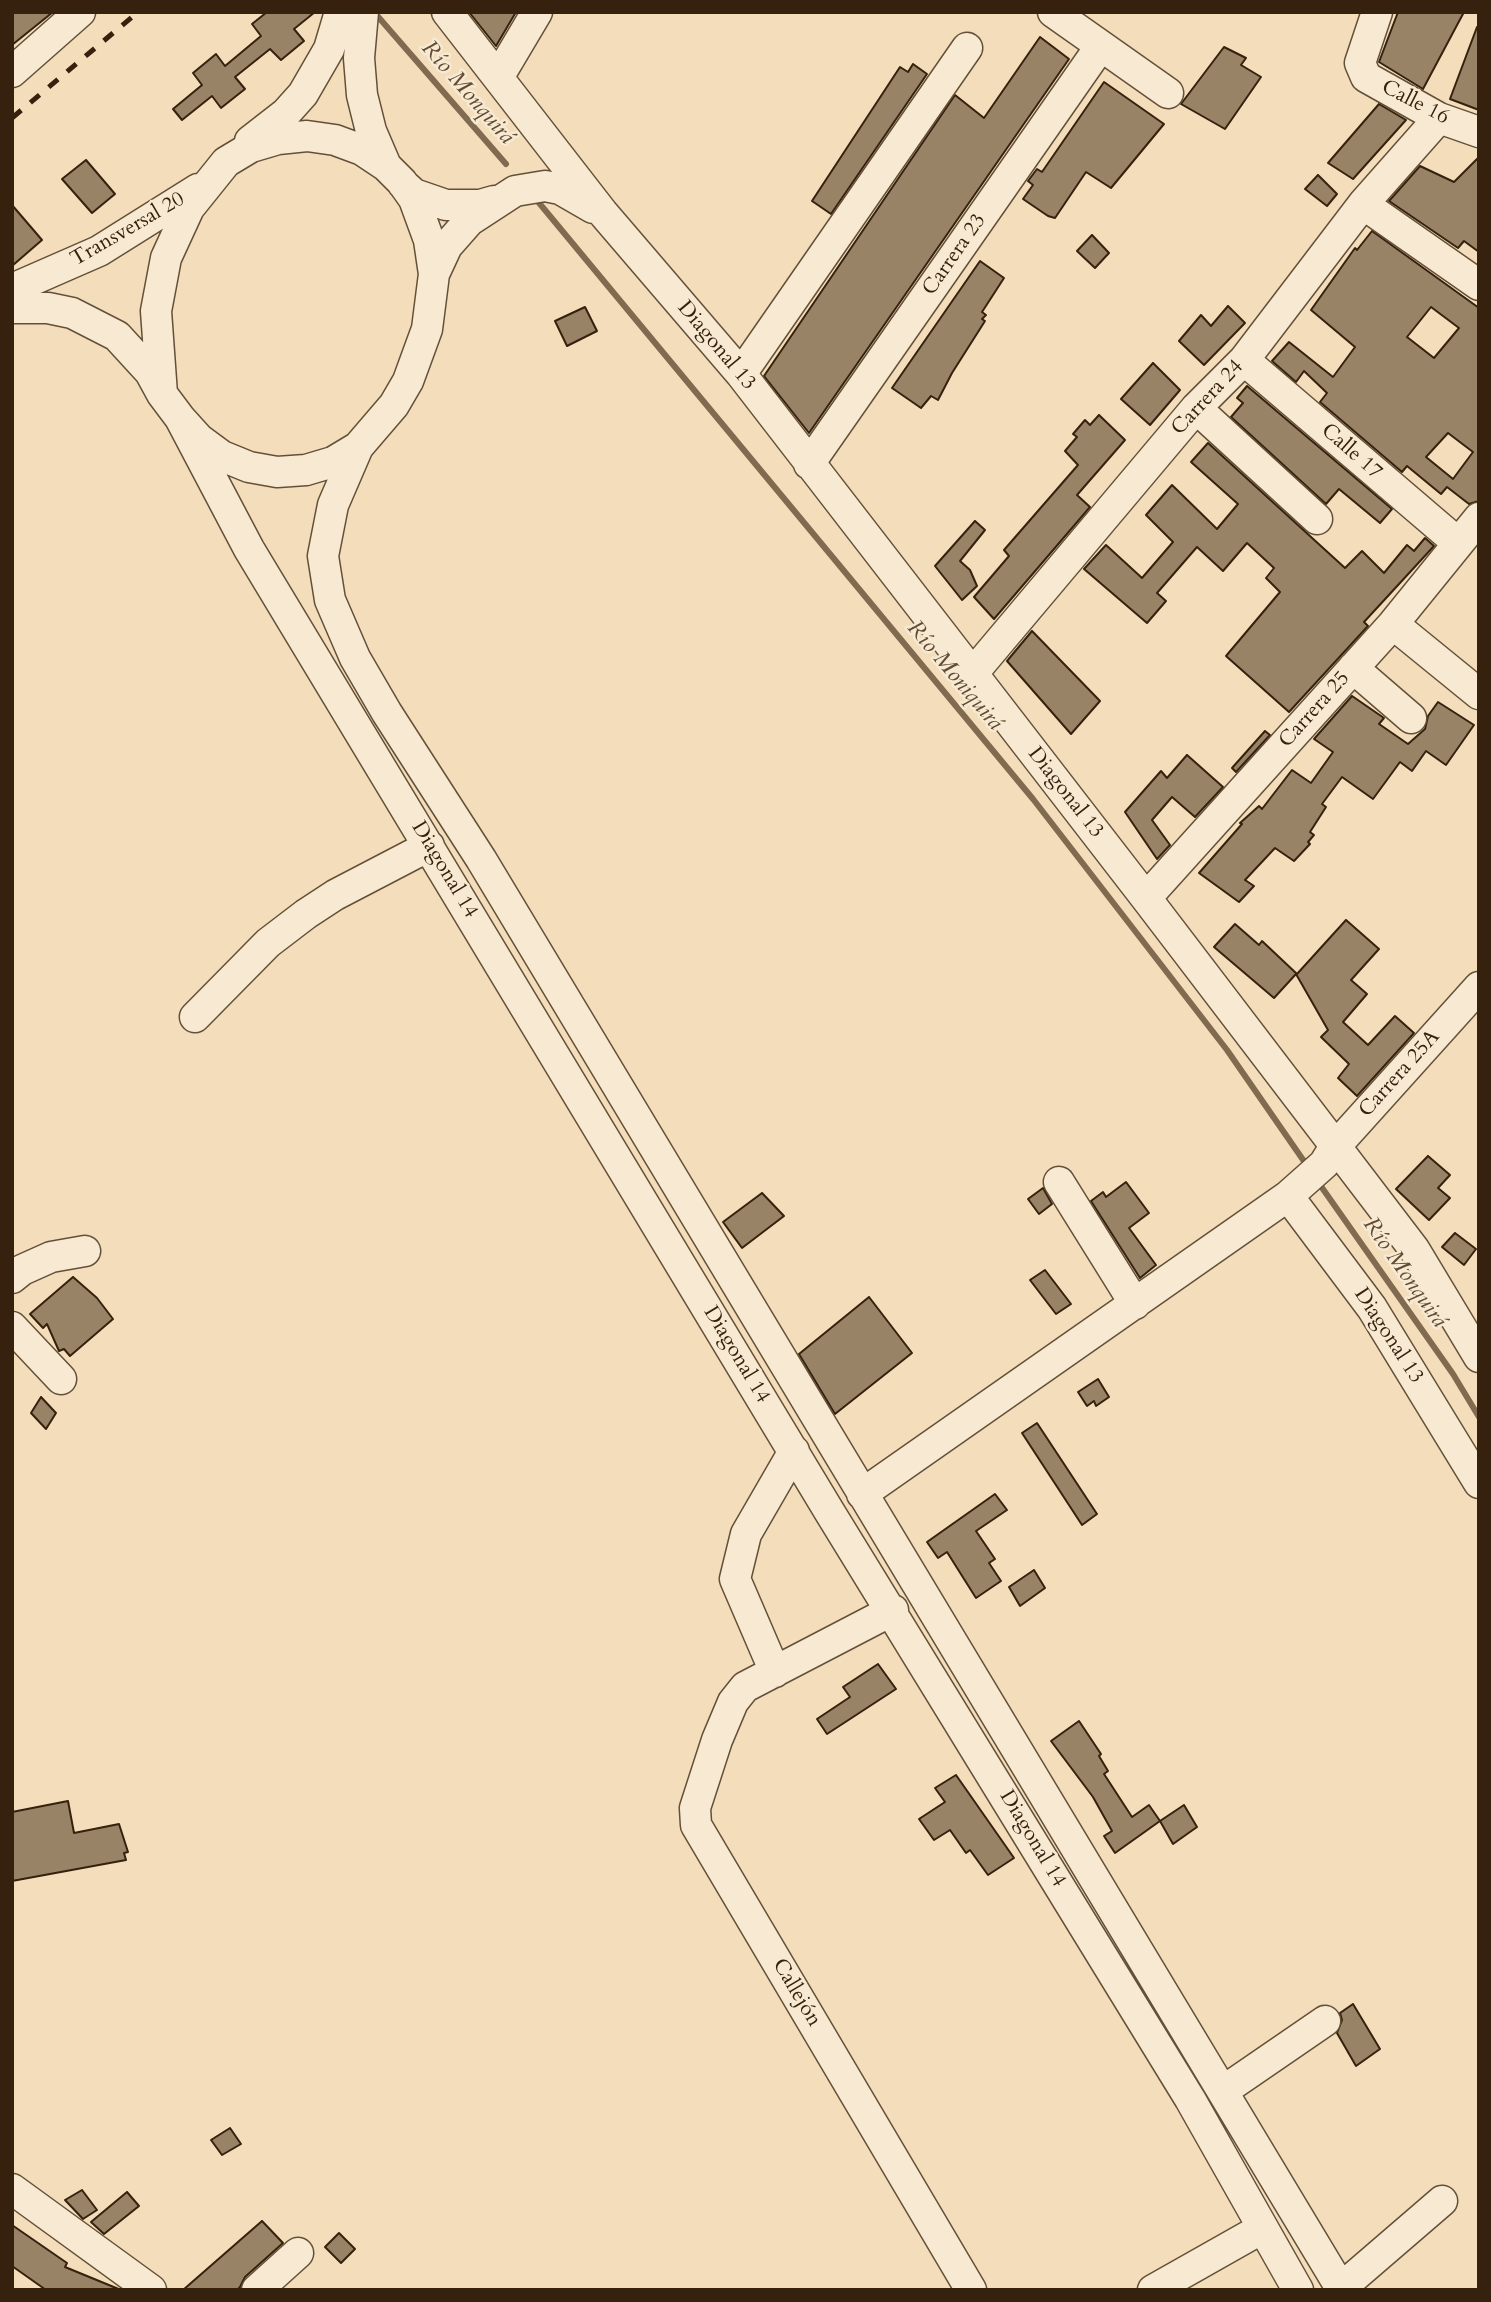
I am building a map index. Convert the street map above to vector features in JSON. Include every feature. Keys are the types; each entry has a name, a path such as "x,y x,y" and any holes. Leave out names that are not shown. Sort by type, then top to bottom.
{"street":[{"path":"12,72 80,12"},
{"name":"Diagonal 13","path":"447,12 603,213 741,374 1146,898 1329,1156 1414,1249 1479,1357"},
{"path":"499,76 537,12"},
{"path":"1053,12 1168,93"},
{"name":"Calle 16","path":"1377,12 1360,63 1366,77 1384,90 1439,118 1479,132"},
{"path":"162,394 157,339 159,284 176,232 204,185 226,162 286,113 303,94 318,72 346,16"},
{"path":"12,308 48,308 95,323 135,353 162,394 199,439 222,456 249,467 277,472 306,470 333,462 358,447 394,405 408,381 427,329 434,274 424,221 371,131 362,95 359,58 346,16"},
{"name":"Carrera 23","path":"809,464 1100,47"},
{"path":"741,374 967,48"},
{"name":"Carrera 24","path":"973,673 1196,408 1244,360 1363,204 1439,118"},
{"name":"Diagonal 13","path":"226,162 260,144 307,136 335,140 362,150 394,174 414,194 446,205 480,205 501,199"},
{"name":"Transversal 20","path":"12,289 99,251 204,185"},
{"name":"Diagonal 13","path":"434,274 458,233 469,221 501,199 522,189 545,186 574,195 603,213"},
{"path":"1363,204 1479,285"},
{"name":"Calle 17","path":"1244,360 1458,544"},
{"path":"1196,408 1317,519"},
{"name":"Diagonal 14","path":"180,418 248,549 1190,2099 1261,2229 1298,2290"},
{"name":"Diagonal 14","path":"358,447 333,505 323,556 330,600 355,658 481,859 1342,2289"},
{"name":"Carrera 25","path":"1146,898 1393,624 1479,518"},
{"path":"1393,624 1479,694"},
{"path":"1353,668 1411,718"},
{"path":"195,1017 268,943 306,914 335,895 429,846"},
{"name":"Carrera 25A","path":"862,1494 1295,1190 1329,1156 1479,987"},
{"path":"1059,1182 1135,1304"},
{"name":"Diagonal 13","path":"1295,1190 1372,1308 1479,1483"},
{"path":"12,1278 44,1259 85,1251"},
{"path":"12,1327 61,1380"},
{"path":"794,1451 746,1534 734,1579 775,1672 893,1610"},
{"name":"Callejón","path":"775,1672 746,1687 733,1702 695,1808 696,1825 971,2290"},
{"path":"1223,2091 1325,2021"},
{"path":"12,2189 145,2287"},
{"path":"1342,2289 1442,2201"},
{"path":"1153,2290 1261,2229"},
{"path":"257,2290 298,2253"}],"building":[{"path":"12,12 53,12 12,45"},
{"path":"267,12 315,12 294,29 304,41 281,60 270,49 235,77 245,89 221,108 212,96 182,120 173,109 202,85 193,73 216,54 225,66 261,36 252,24"},
{"path":"469,12 516,12 496,46"},
{"path":"1398,12 1464,12 1423,89 1379,62"},
{"path":"1479,27 1479,110 1450,99"},
{"path":"1040,37 1069,59 809,433 764,376 955,95 984,118"},
{"path":"1224,47 1246,58 1241,65 1261,77 1225,129 1181,104"},
{"path":"913,64 927,74 831,214 812,201 900,67 908,72"},
{"path":"1104,82 1164,124 1111,188 1086,172 1055,218 1048,216 1023,199 1033,185 1028,181 1037,169 1042,172"},
{"path":"1379,104 1406,120 1353,179 1328,163"},
{"path":"1479,157 1479,252 1464,241 1458,248 1389,201 1420,166 1454,182"},
{"path":"86,160 115,194 92,213 62,179"},
{"path":"1318,175 1337,194 1327,206 1305,189"},
{"path":"12,205 42,240 12,266"},
{"path":"1372,231 1479,308 1479,501 1469,504 1447,487 1441,494 1407,466 1402,472 1320,402 1327,393 1304,371 1296,382 1272,361 1289,342 1333,377 1355,347 1311,310 1355,248 1357,250","holes":["1431,307 1459,328 1434,358 1407,337","1448,433 1473,452 1453,479 1426,457"]},
{"path":"1092,235 1109,253 1095,268 1077,251"},
{"path":"980,261 1004,278 982,312 986,315 982,319 985,321 938,400 931,396 921,408 892,388"},
{"path":"1228,306 1245,323 1204,365 1179,341 1201,315 1211,326"},
{"path":"585,307 597,331 567,346 555,321"},
{"path":"1153,363 1180,390 1150,425 1121,399"},
{"path":"1247,386 1392,509 1380,523 1339,489 1326,504 1231,417 1243,403 1237,398"},
{"path":"1099,415 1125,440 1077,495 1090,507 994,619 974,597 1009,556 1004,550 1078,465 1065,451 1077,437 1073,434 1085,420 1090,425"},
{"path":"1208,443 1345,568 1362,551 1384,573 1407,545 1414,551 1425,538 1434,546 1364,622 1368,626 1289,712 1226,656 1280,592 1266,578 1274,568 1247,543 1223,571 1197,547 1157,593 1166,601 1147,623 1084,569 1106,545 1142,578 1173,542 1146,515 1172,485 1217,529 1238,504 1191,462"},
{"path":"975,521 985,530 960,561 970,570 977,586 962,600 935,566"},
{"path":"1032,631 1100,701 1071,734 1007,661"},
{"path":"1352,696 1384,718 1379,724 1408,744 1425,729 1428,716 1438,702 1474,725 1446,765 1426,751 1412,771 1400,762 1373,799 1342,777 1322,804 1326,807 1310,832 1314,835 1308,842 1310,844 1294,861 1275,848 1245,880 1254,886 1239,902 1199,873 1242,824 1240,823 1259,806 1262,809 1292,770 1311,783 1333,752 1314,739"},
{"path":"1265,731 1270,735 1236,772 1232,768"},
{"path":"1187,755 1223,787 1195,817 1172,797 1152,820 1170,845 1157,859 1125,812 1161,771 1167,778"},
{"path":"1346,920 1379,949 1351,980 1367,994 1343,1022 1368,1045 1395,1016 1414,1033 1357,1096 1338,1078 1349,1064 1321,1037 1328,1030 1296,974 1274,998 1214,947 1235,924 1259,945 1262,941 1297,974"},
{"path":"1428,1156 1450,1175 1438,1188 1450,1198 1429,1220 1396,1189"},
{"path":"1126,1182 1149,1213 1129,1228 1156,1265 1140,1278 1091,1201 1103,1192 1106,1197"},
{"path":"1043,1188 1052,1204 1039,1214 1028,1199"},
{"path":"762,1193 784,1216 742,1248 723,1222"},
{"path":"1455,1233 1476,1249 1464,1265 1442,1247"},
{"path":"1045,1270 1071,1304 1056,1314 1030,1280"},
{"path":"73,1277 97,1298 113,1319 70,1356 64,1349 59,1351 47,1324 43,1328 30,1314"},
{"path":"869,1297 912,1353 835,1414 799,1354"},
{"path":"1098,1379 1109,1397 1096,1406 1094,1401 1087,1406 1078,1392"},
{"path":"41,1397 56,1413 46,1429 31,1413"},
{"path":"1037,1423 1097,1514 1082,1525 1022,1433"},
{"path":"995,1494 1007,1510 976,1531 995,1559 989,1563 1001,1581 976,1598 947,1552 938,1558 927,1542"},
{"path":"1034,1570 1045,1588 1020,1606 1009,1587"},
{"path":"878,1664 896,1689 827,1734 817,1719 850,1697 843,1687"},
{"path":"1079,1721 1101,1754 1099,1756 1108,1771 1104,1774 1132,1817 1149,1805 1160,1821 1115,1853 1104,1836 1112,1831 1093,1797 1051,1741"},
{"path":"956,1775 1014,1858 988,1875 970,1850 966,1853 950,1830 934,1840 919,1819 945,1802 935,1788"},
{"path":"68,1801 74,1833 119,1824 128,1852 124,1853 126,1860 12,1881 12,1812"},
{"path":"1184,1805 1197,1827 1173,1844 1160,1821"},
{"path":"1353,2004 1380,2049 1356,2066 1337,2033 1342,2020 1340,2013"},
{"path":"230,2128 241,2144 222,2155 211,2140"},
{"path":"82,2190 97,2210 83,2219 65,2200"},
{"path":"127,2192 139,2206 104,2234 91,2222"},
{"path":"262,2221 283,2243 245,2277 237,2290 183,2290"},
{"path":"12,2225 67,2263 65,2267 121,2290 46,2290 12,2266"},
{"path":"339,2233 355,2249 341,2263 325,2247"}],"waterway":[{"name":"Río Monquirá","path":"374,12 506,164"},
{"name":"Río Moniquirá","path":"535,198 1033,799 1227,1050 1308,1167"},
{"name":"Río Monquirá","path":"1318,1182 1453,1374 1479,1417"}],"railway":[{"path":"12,118 138,12"}]}
